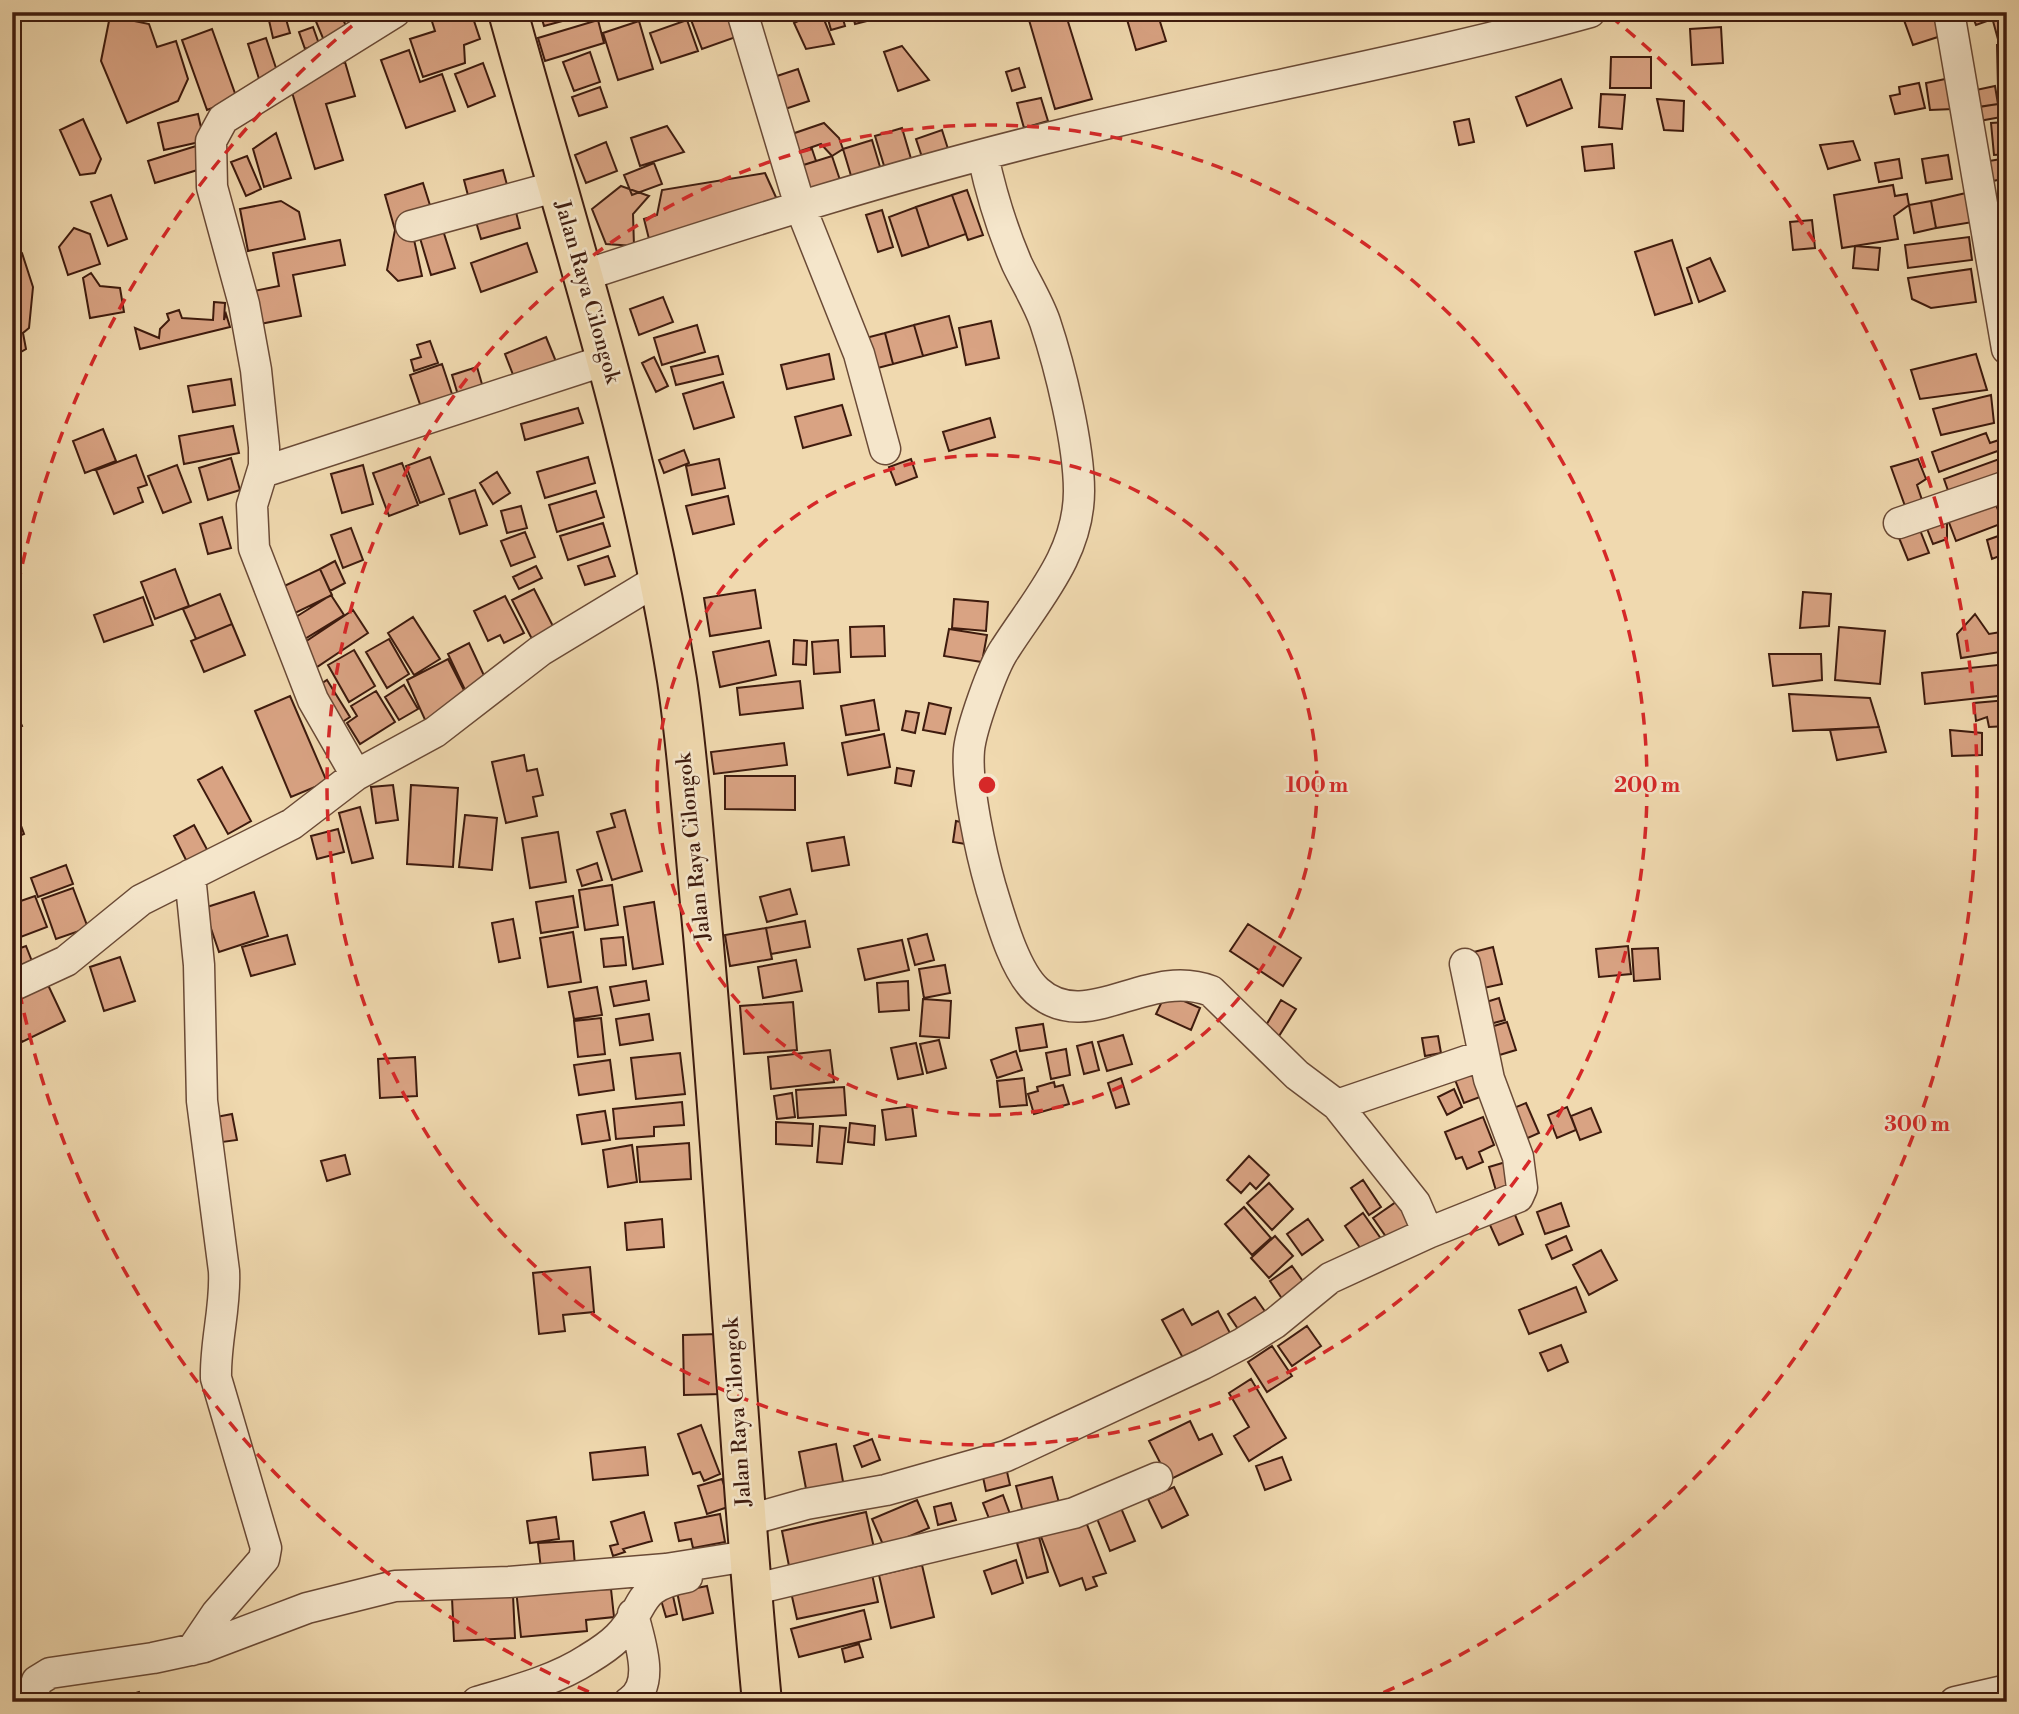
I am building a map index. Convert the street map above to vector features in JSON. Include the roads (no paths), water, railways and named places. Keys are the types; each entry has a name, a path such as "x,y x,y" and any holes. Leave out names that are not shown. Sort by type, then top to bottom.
{"highway":[{"name":"Jalan Raya Cilongok","path":"508,12 585,275 633,457 659,579 679,697 714,1044 749,1561 762,1702"}],"street":[{"path":"356,775 313,700 254,548 252,505 262,472 264,447 256,370 244,304 212,187 211,141 223,119 395,12"},
{"path":"742,12 800,206 859,354 885,449"},
{"path":"585,275 800,206 1067,133 1322,77 1590,12"},
{"path":"1949,12 2007,349"},
{"path":"983,156 991,194 1017,264 1045,321 1063,393 1079,491 1076,526 1059,570 1003,652 969,750 980,851 997,908 1021,970 1036,990 1060,1006 1091,1006 1144,988 1197,985 1227,1003 1297,1075 1337,1105 1415,1203 1428,1233"},
{"path":"411,226 558,186"},
{"path":"262,472 606,360"},
{"path":"1899,523 2007,486"},
{"path":"12,986 66,961 141,900 292,824 356,775 435,732 540,651 659,579"},
{"path":"190,875 199,965 202,1101 225,1271 225,1296 215,1359 216,1378 266,1548 264,1559 217,1614 192,1650"},
{"path":"477,1702 525,1687 585,1661 619,1636 644,1595 672,1580 749,1561 819,1501 886,1490 1006,1456 1203,1364 1275,1323 1330,1278 1428,1233 1513,1200 1522,1188 1518,1157 1499,1109 1484,1055 1465,964"},
{"path":"1337,1105 1484,1055"},
{"path":"30,1702 37,1681 50,1673 192,1650 307,1608 395,1586 509,1582 749,1561 1074,1513 1157,1478"},
{"path":"629,1702 643,1689 645,1676 634,1614"},
{"path":"1955,1702 2007,1690"}]}
